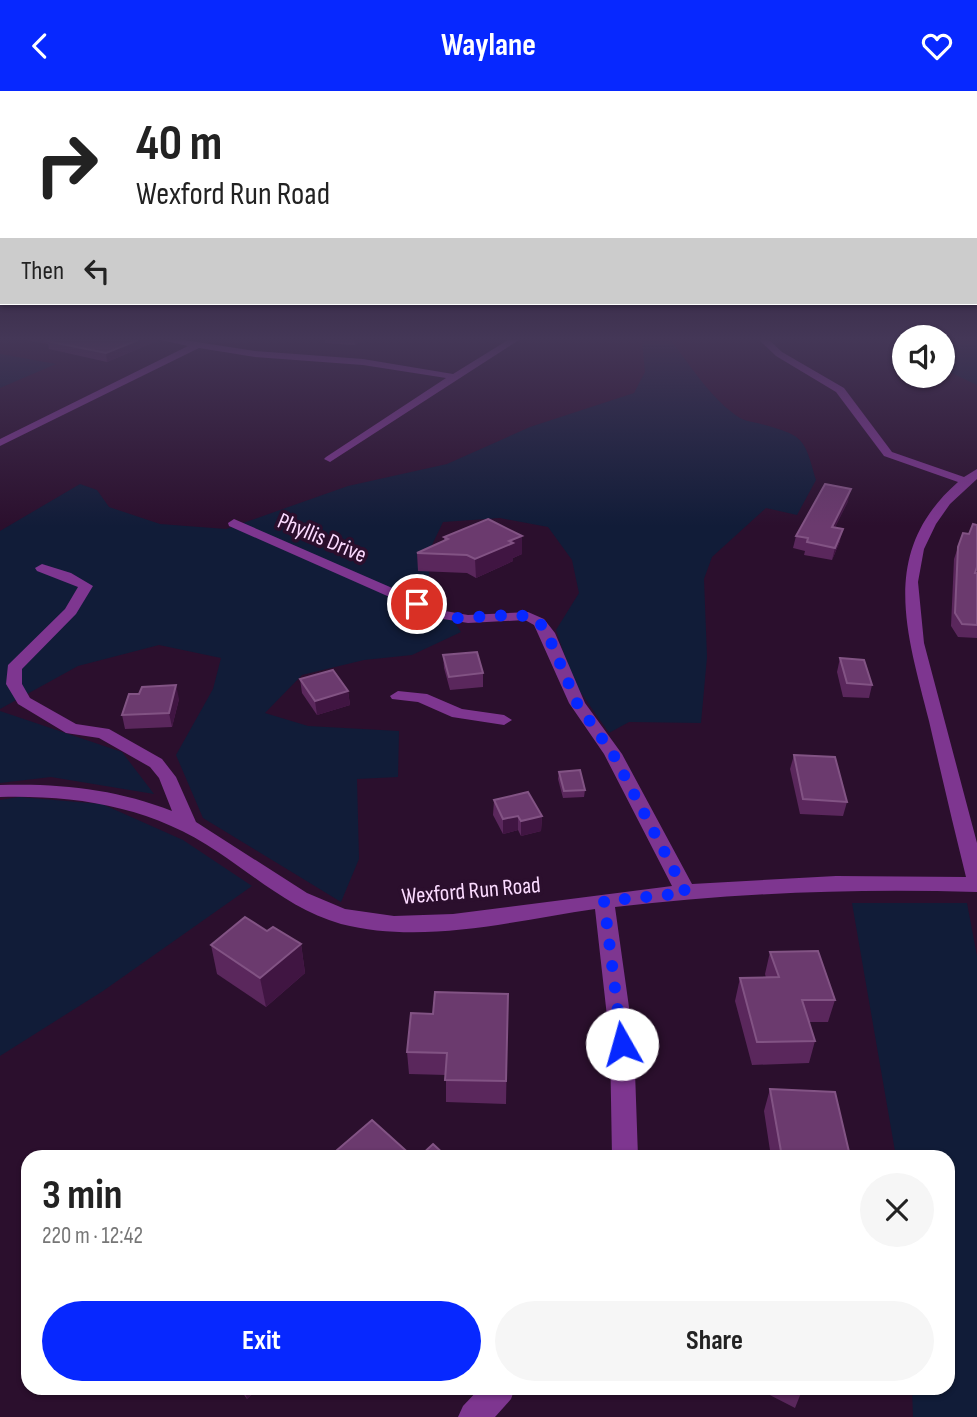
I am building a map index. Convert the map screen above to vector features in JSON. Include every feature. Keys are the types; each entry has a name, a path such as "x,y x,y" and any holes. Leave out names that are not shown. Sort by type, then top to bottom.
{"street":[{"path":"0,443 83,402"},
{"path":"330,459 417,402"},
{"path":"849,402 888,454 971,477"},
{"path":"971,477 940,507 922,537 914,563 911,597 926,676 977,884"},
{"name":"Phyllis Drive","path":"234,523 442,615 468,619 528,616 539,622 547,633 577,703 613,754 686,893"},
{"path":"42,568 86,586 71,611 14,668 15,684 24,701 72,729 103,733 156,763 167,777 188,826"},
{"path":"398,696 421,697 458,713 504,720"},
{"name":"Wexford Run Road","path":"0,791 69,791 140,806 188,826 317,908 355,920 439,922 686,893 872,883 977,884"},
{"path":"604,901 622,1044 625,1150"},
{"path":"474,1417 494,1395"}],"shaded area":[{"path":"607,402 720,402 742,419 786,432 800,440 805,447 816,480 797,515 766,508 712,557 704,579 707,657 701,723 629,722 609,733 574,683 556,630 579,593 572,560 548,527 500,518 443,522 432,545 428,585 461,632 412,655 364,660 302,675 265,713 308,726 399,731 398,777 357,779 359,859 341,902 203,818 176,755 213,689 221,658 159,645 78,666 0,709 0,531 80,484 97,490 109,507 160,524 226,529 348,486 447,464 530,427"},
{"path":"0,711 122,752 154,794 51,777 0,783"},
{"path":"19,797 102,804 183,840 252,886 103,991 0,1056 0,800"},
{"path":"852,903 967,903 977,956 977,1417 913,1417 912,1395 955,1395 955,1150 895,1150"}],"building":[{"path":"825,484 851,489 832,527 843,529 835,548 807,542 808,538 796,536"},
{"path":"488,519 522,536 509,541 513,543 475,559 467,555 417,553 448,539 444,537"},
{"path":"973,524 977,525 977,625 962,624 955,613 958,547 963,533 969,534"},
{"path":"477,652 483,673 449,677 443,655"},
{"path":"840,658 864,660 872,685 847,683"},
{"path":"333,670 348,691 315,701 300,679"},
{"path":"176,685 169,713 122,715 129,694 139,694 142,687"},
{"path":"794,755 835,757 847,802 803,799"},
{"path":"580,770 585,790 564,791 559,772"},
{"path":"528,792 542,816 521,821 518,816 503,819 494,800"},
{"path":"245,917 267,931 273,927 301,944 260,978 211,945"},
{"path":"818,951 835,1000 802,1000 815,1041 757,1042 740,978 779,977 770,952"},
{"path":"435,992 508,994 506,1081 445,1080 447,1053 407,1052 411,1013 433,1014"},
{"path":"770,1089 835,1092 849,1150 781,1150"},
{"path":"372,1120 405,1150 337,1150"},
{"path":"433,1144 439,1150 427,1150"}],"route":[{"path":"417,604 456,618 510,615 528,616 539,622 547,633 577,703 613,754 686,893 604,901 622,1044"}]}
